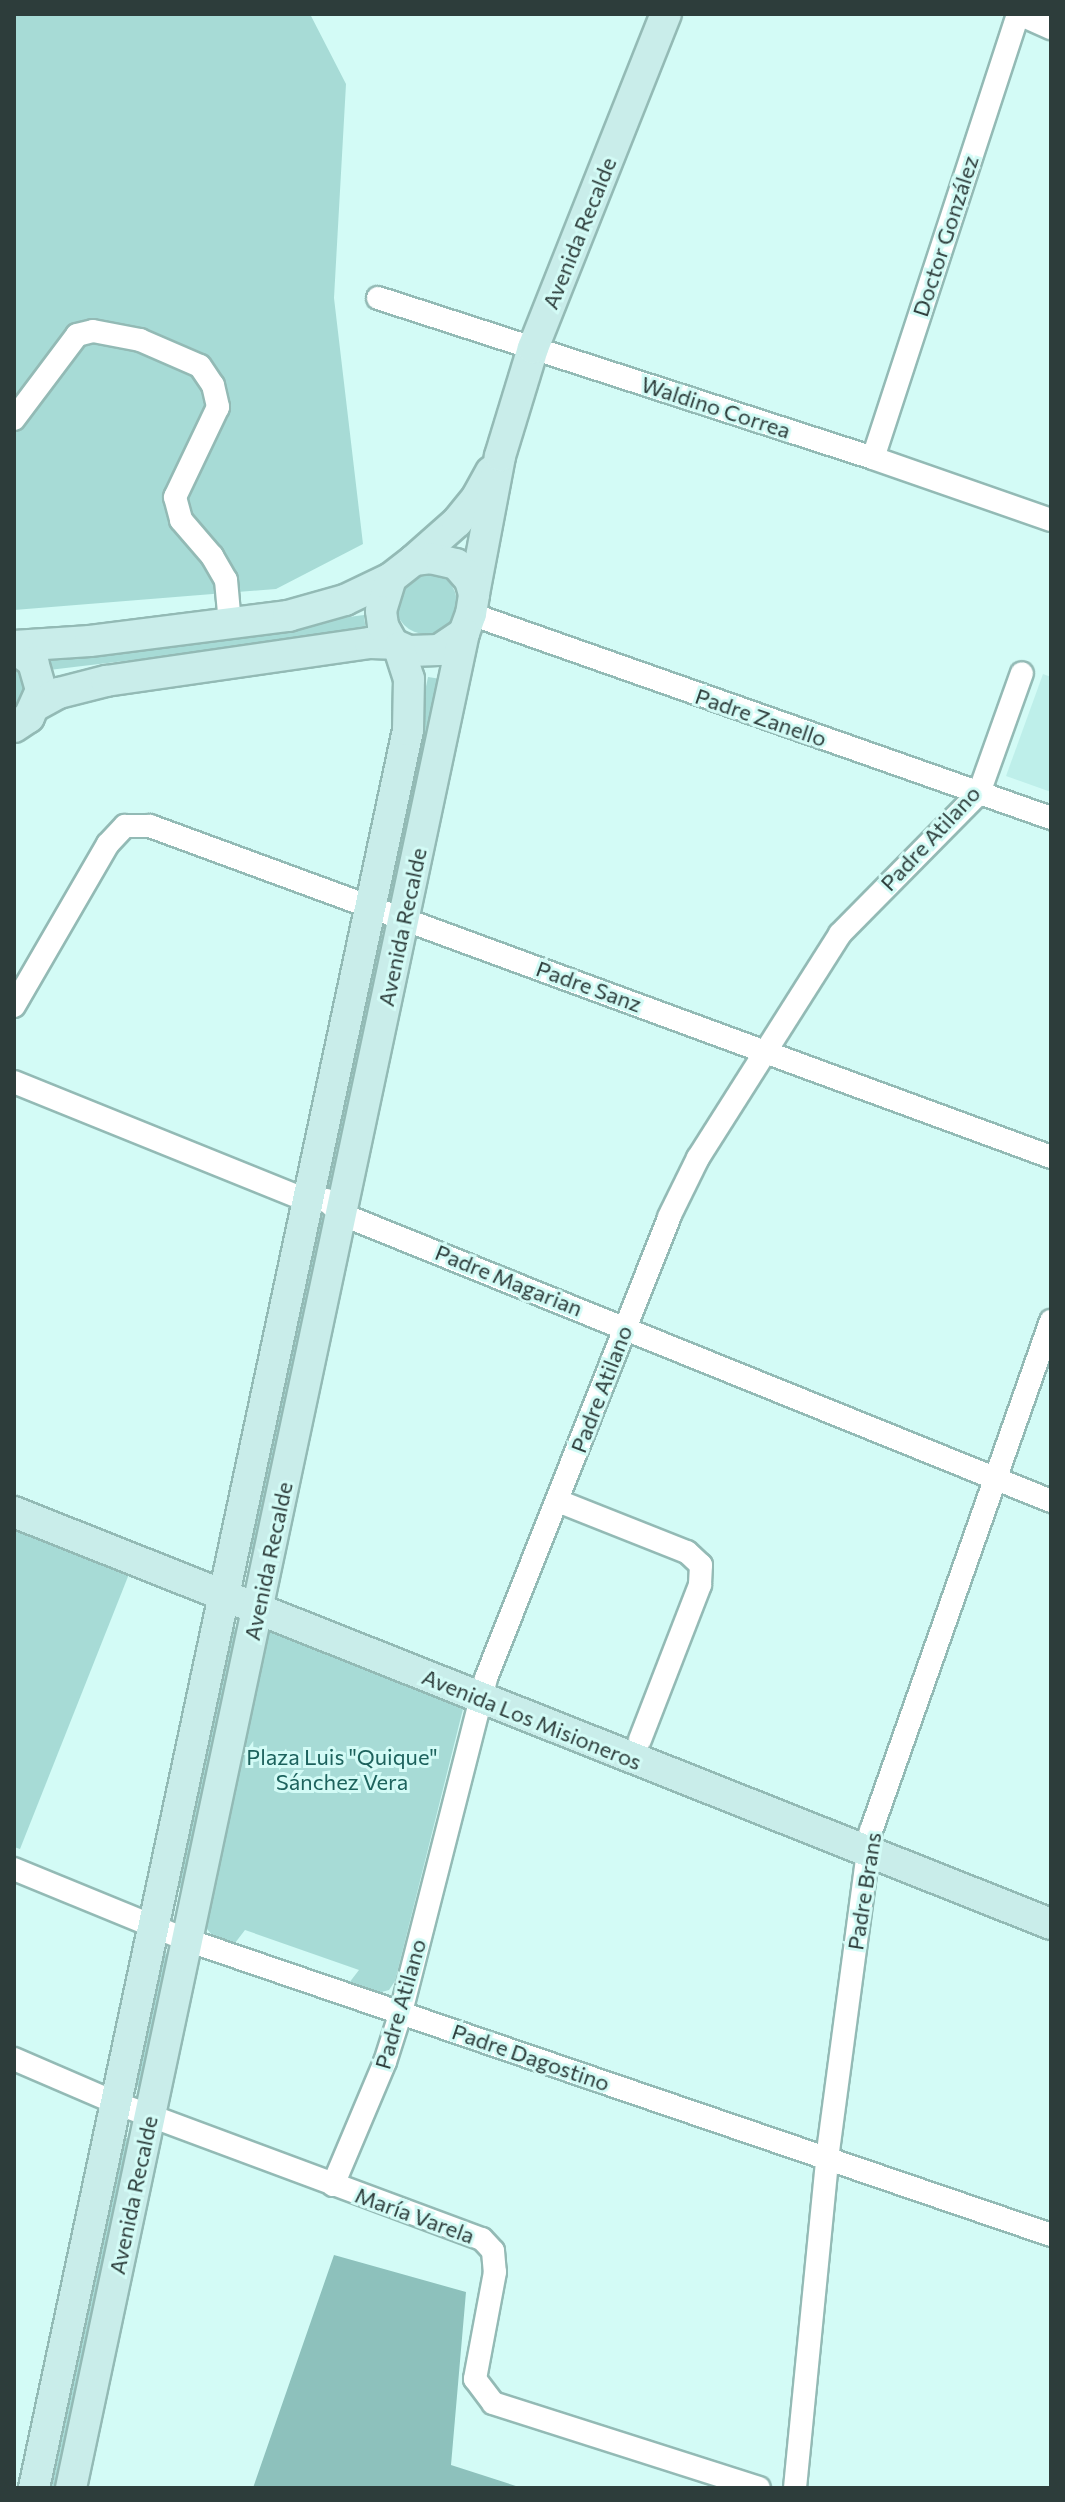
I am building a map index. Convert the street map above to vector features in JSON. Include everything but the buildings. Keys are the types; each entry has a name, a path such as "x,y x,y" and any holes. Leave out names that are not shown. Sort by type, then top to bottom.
{"main road":[{"name":"Avenida Recalde","path":"71,2488 470,614 500,456 533,348 666,14"},
{"name":"Avenida Recalde","path":"14,647 230,624 328,606 374,589 403,569 457,522 477,497 500,456"},
{"path":"24,722 68,690 106,681 370,643 396,646 439,650 470,614 470,580 456,564 431,558 403,569 381,611 383,626 396,646"},
{"name":"Avenida Recalde","path":"34,2488 408,730 409,679 396,646"},
{"path":"14,647 33,662 39,676 24,722"},
{"name":"Avenida Los Misioneros","path":"14,1491 226,1586 484,1689 869,1841 1051,1902"},
{"name":"Avenida Los Misioneros","path":"14,1512 226,1586"},
{"name":"Avenida Los Misioneros","path":"484,1689 640,1740 1051,1924"}],"street":[{"path":"1018,14 1051,28"},
{"name":"Doctor González","path":"873,458 1018,14"},
{"name":"Waldino Correa","path":"378,298 873,458 1051,520"},
{"path":"14,419 77,335 93,331 140,340 200,366 213,385 218,407 175,497 181,520 212,556 226,580 230,624"},
{"name":"Padre Zanello","path":"470,614 1051,818"},
{"name":"Padre Atilano","path":"333,2185 385,2062 401,2012 484,1689 669,1217 698,1158 840,934 979,793 1022,673"},
{"name":"Padre Sanz","path":"14,1006 108,844 125,826 150,826 1051,1157"},
{"name":"Padre Magarian","path":"14,1082 308,1201 326,1200 341,1214 625,1326 1051,1501"},
{"name":"Padre Brans","path":"795,2488 827,2159 869,1841 1051,1321"},
{"path":"558,1501 687,1552 701,1565 700,1585 640,1740"},
{"name":"Padre Dagostino","path":"14,1869 187,1940 1051,2235"},
{"name":"María Varela","path":"14,2059 116,2103 482,2239 493,2251 495,2272 475,2379 493,2403 759,2488"}],"shaded area":[{"path":"1043,674 1051,677 1051,792 1006,776"},
{"path":"334,2255 466,2292 451,2465 522,2488 253,2488"}],"green space":[{"path":"14,14 310,14 346,84 334,298 363,544 276,589 14,610"},
{"path":"426,572 438,574 448,581 455,591 455,615 448,625 438,632 426,634 414,632 404,625 397,615 395,603 397,591 404,581 414,574"},
{"path":"364,615 366,632 49,670 48,656"},
{"path":"14,667 24,683 25,692 14,712"},
{"path":"428,677 441,679 394,900 383,893"},
{"path":"375,934 387,936 334,1189 323,1185"},
{"path":"327,1210 260,1553 246,1549 316,1211"},
{"path":"14,1528 129,1574 20,1849 14,1847"},
{"path":"229,1628 241,1631 185,1890 173,1885"},
{"name":"Plaza Luis \"Quique\" Sánchez Vera","path":"281,1629 456,1698 463,1709 395,1981 389,1990 378,1993 349,1983 359,1970 245,1930 235,1943 212,1935 207,1929 205,1919 262,1644 269,1633"},
{"path":"161,1950 171,1957 142,2089 132,2084"},
{"path":"120,2137 133,2139 58,2488 45,2488"}]}
